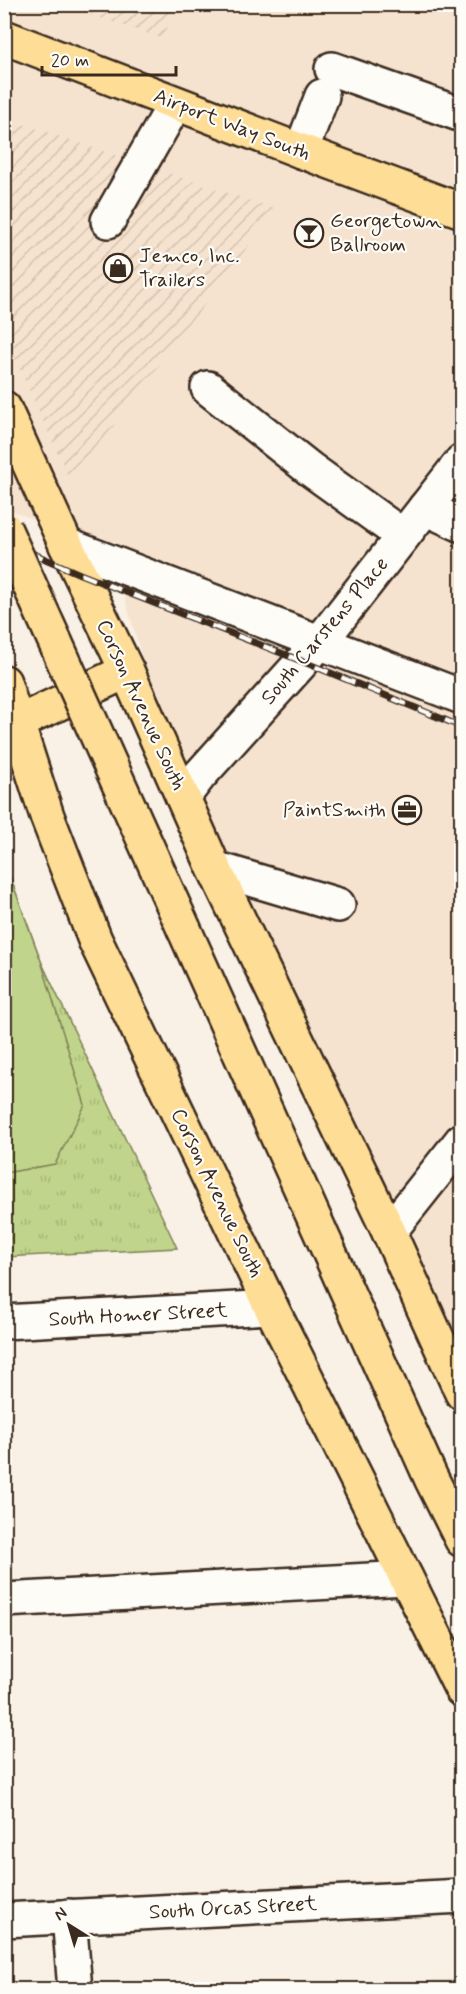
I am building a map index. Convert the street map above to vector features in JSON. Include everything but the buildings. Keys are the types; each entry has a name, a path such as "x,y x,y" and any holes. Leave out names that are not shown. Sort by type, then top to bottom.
{"main road":[{"name":"Airport Way South","path":"4,37 175,104 462,211"},
{"name":"Corson Avenue South","path":"4,408 66,545 127,671 214,867 389,1232 462,1393"},
{"path":"4,528 426,1467 462,1540"},
{"path":"18,722 127,671"},
{"name":"Corson Avenue South","path":"4,682 47,816 95,940 271,1307 462,1690"}],"street":[{"path":"301,151 327,83 462,115"},
{"path":"108,221 175,104"},
{"path":"208,388 310,469 403,536"},
{"name":"South Carstens Place","path":"183,797 200,775 321,642 462,461"},
{"path":"425,508 462,525"},
{"path":"66,545 462,697"},
{"path":"214,867 338,905"},
{"path":"389,1232 462,1140"},
{"name":"South Homer Street","path":"4,1322 271,1307"},
{"path":"4,1600 405,1578"},
{"name":"South Orcas Street","path":"4,1920 462,1896"},
{"path":"69,1916 75,1989"}],"shaded area":[{"path":"4,5 461,5 461,1362 183,797 111,551 5,508"},
{"path":"63,5 175,5 163,39"},
{"name":"Jemco, Inc. Trailers","path":"14,121 276,209 71,483 9,345 5,327 4,125"},
{"path":"461,1979 461,1989 241,1989"}],"green space":[{"path":"4,860 41,961 177,1248 5,1257"},
{"path":"4,860 41,961 85,1105 55,1164 5,1173"}],"railway":[{"path":"4,541 80,574 462,727"}],"place":[{"name":"Georgetown Ballroom","path":"309,233"},
{"name":"Jemco, Inc. Trailers","path":"118,268"},
{"name":"PaintSmith","path":"407,810"}]}
